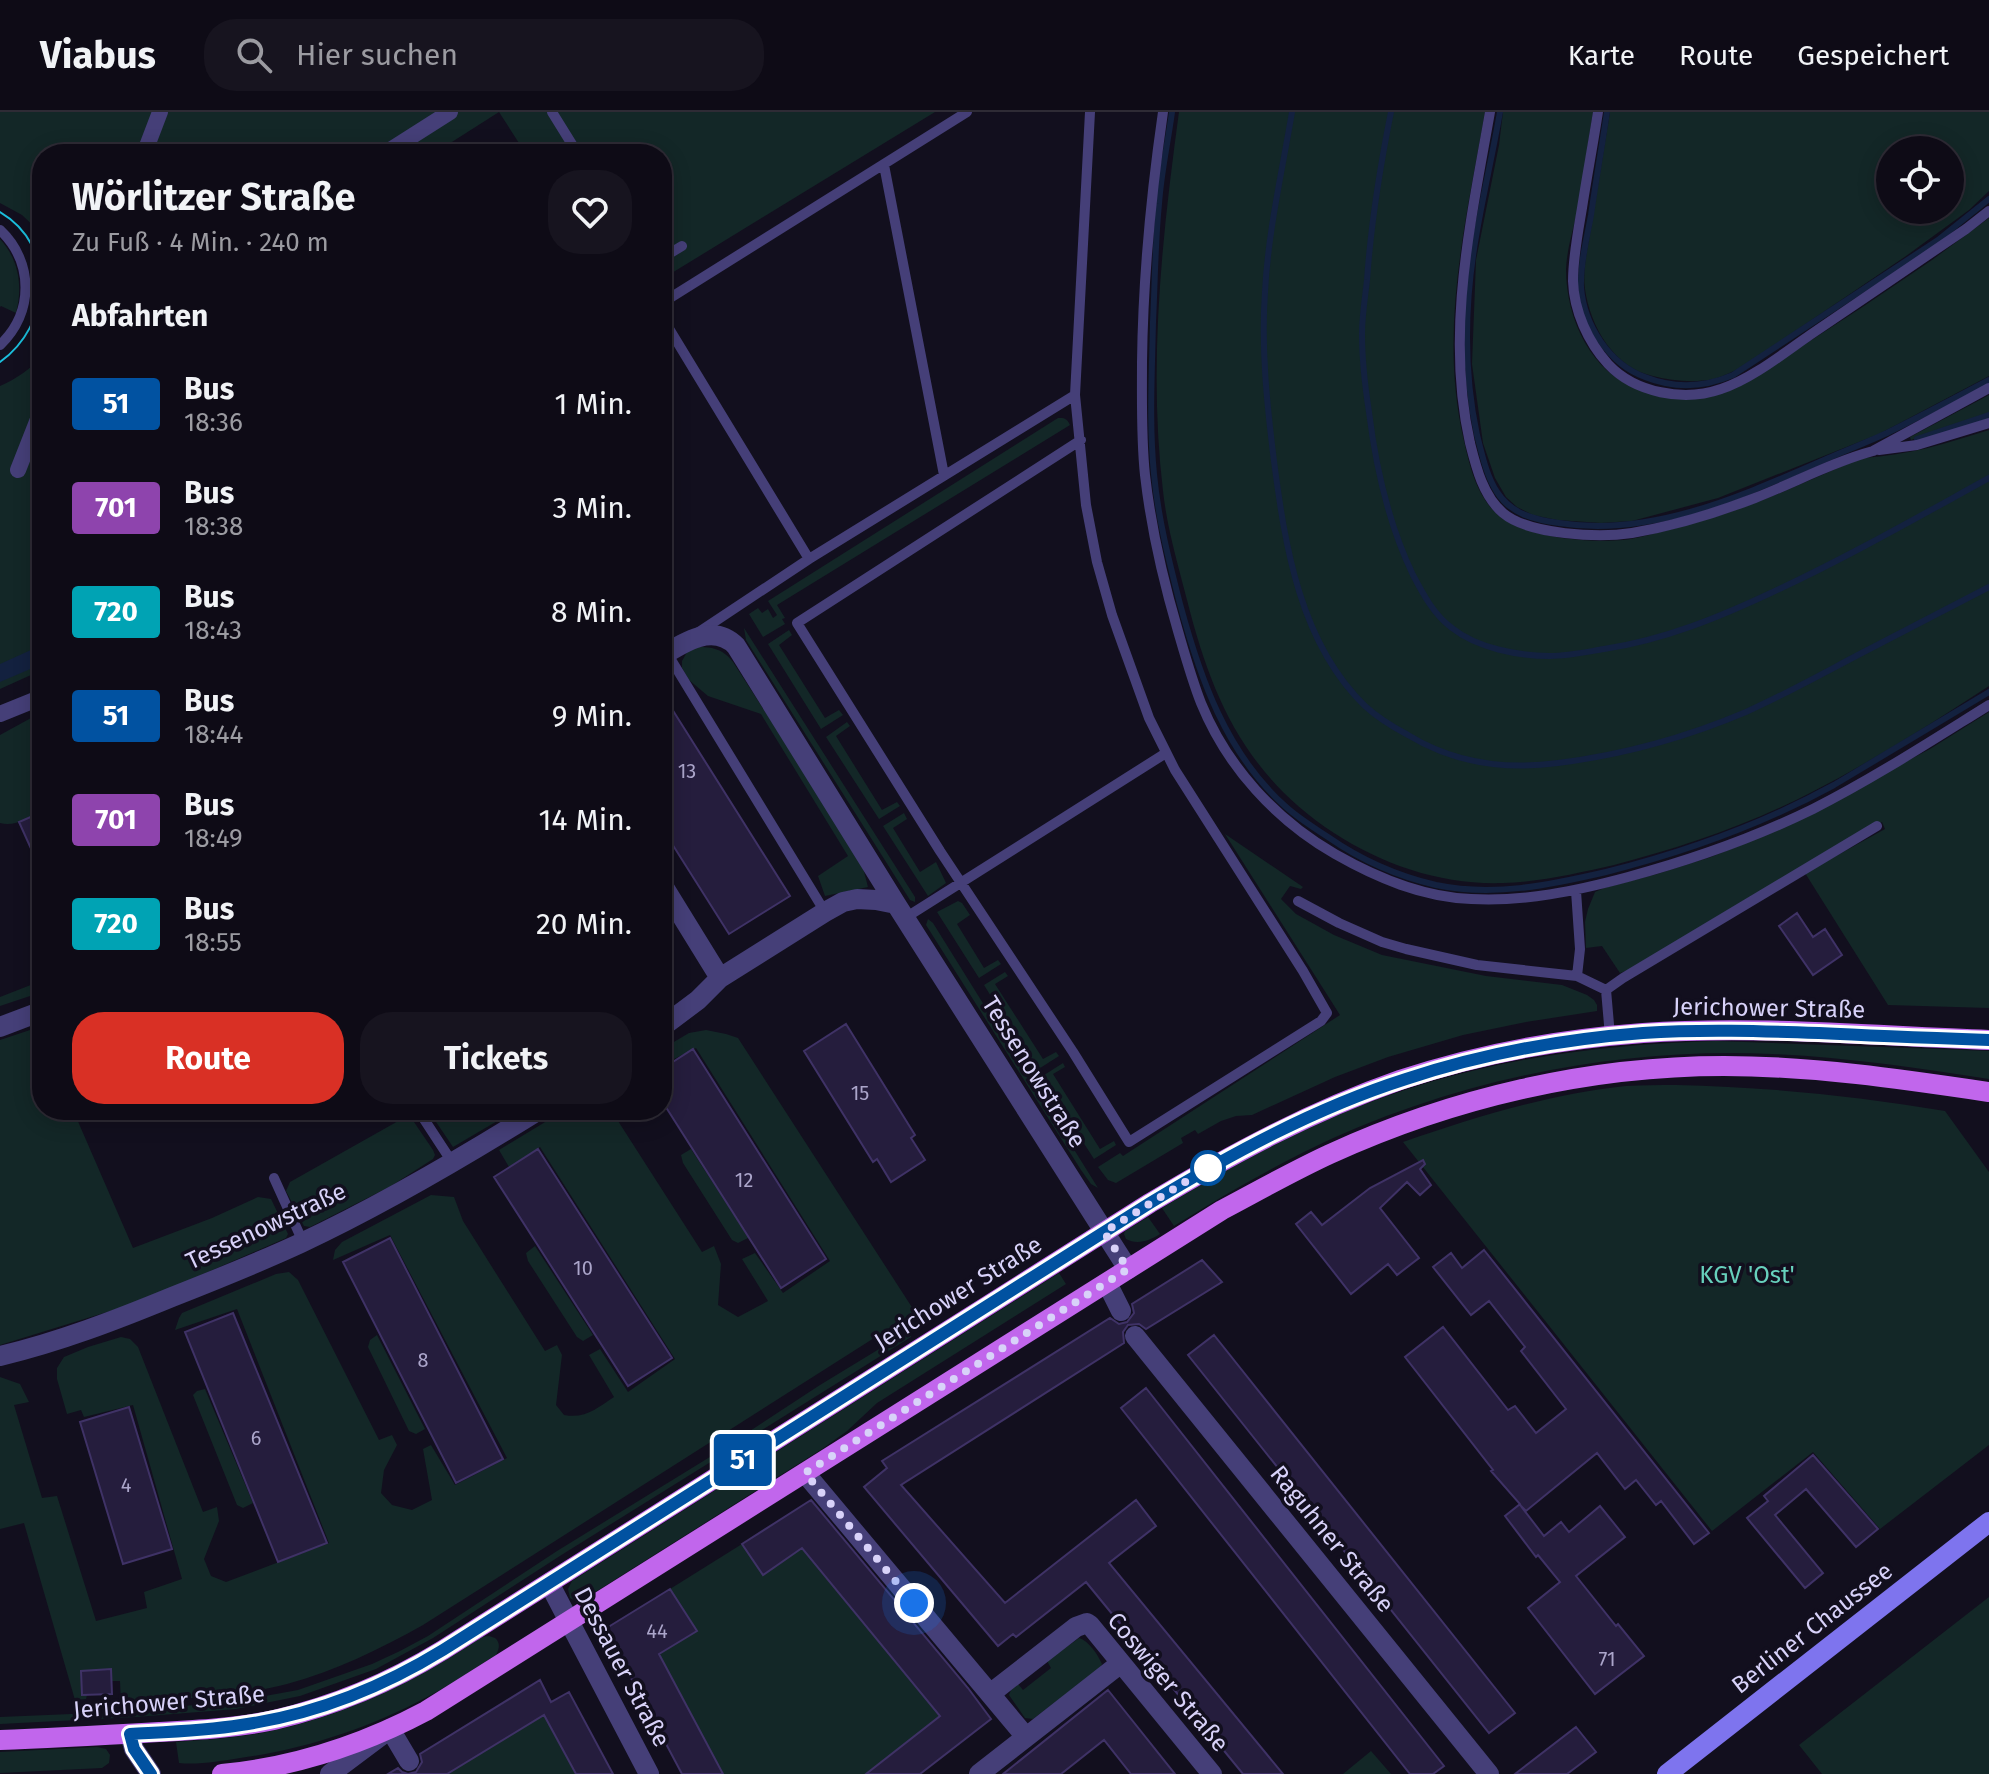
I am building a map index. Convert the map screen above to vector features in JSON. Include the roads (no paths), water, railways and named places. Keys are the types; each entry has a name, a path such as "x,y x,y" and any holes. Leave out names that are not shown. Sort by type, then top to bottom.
{"main road":[{"name":"Jerichower Straße","path":"0,1740 241,1725 282,1718 382,1684 426,1660 1104,1232 1233,1154 1357,1096 1422,1073 1529,1047 1643,1033 1718,1031 1989,1040"},
{"path":"222,1774 280,1766 343,1748 390,1729 443,1701 1222,1210 1329,1154 1376,1134 1443,1110 1550,1083 1686,1067 1759,1066 1845,1072 1989,1092"},
{"name":"Berliner Chaussee","path":"1667,1774 1989,1522"}],"street":[{"path":"148,144 160,112"},
{"path":"400,144 450,112"},
{"path":"18,470 32,434"},
{"name":"Tessenowstraße","path":"672,650 701,637 716,635 727,638 736,646 1128,1269"},
{"path":"0,714 32,701"},
{"path":"672,900 720,978"},
{"path":"672,1020 720,978 843,902 876,900 900,911"},
{"path":"0,1027 32,1015"},
{"name":"Tessenowstraße","path":"0,1356 29,1349 146,1308 303,1242 452,1162 522,1120"},
{"path":"1107,1283 1121,1311"},
{"name":"Raguhner Straße","path":"1135,1336 1489,1774"},
{"path":"805,1473 1026,1737"},
{"name":"Dessauer Straße","path":"549,1583 649,1774"},
{"name":"Coswiger Straße","path":"990,1694 1085,1623 1090,1625 1212,1774"},
{"path":"979,1774 1121,1663"},
{"path":"330,1774 390,1729 409,1761"},
{"path":"130,1734 134,1749 151,1774"}],"lane":[{"path":"552,112 572,144"},
{"path":"672,297 967,112"},
{"path":"1081,440 797,623 911,806 1129,1142 1323,1020 1327,1013 1166,753 1149,718 1112,615 1097,562 1086,505 1081,440 1075,395 1090,112"},
{"path":"1163,112 1146,254 1141,402 1145,475 1155,537 1169,600 1209,721 1248,781 1285,820 1317,843 1389,881 1429,893 1473,899 1544,896 1576,891 1669,866 1773,827 1848,790 1989,705"},
{"path":"1490,112 1466,250 1459,355 1463,406 1474,458 1484,487 1502,513 1520,524 1542,530 1589,534 1631,533 1754,498 1855,456 1917,445 1989,423"},
{"path":"1598,112 1573,283 1586,331 1607,363 1624,378 1644,388 1692,395 1729,386 1770,363 1989,211"},
{"path":"884,165 944,475"},
{"path":"0,230 18,253 27,285 21,315 0,345"},
{"path":"672,252 682,246"},
{"path":"672,333 809,559"},
{"path":"1873,451 1989,388"},
{"path":"672,649 809,559 1075,395"},
{"path":"672,652 825,912"},
{"path":"900,911 961,882 1166,753"},
{"path":"1606,990 1877,826"},
{"path":"1576,891 1580,949 1577,976"},
{"path":"1298,901 1382,942 1477,965 1577,976 1606,990"},
{"path":"1606,990 1610,1036"},
{"path":"425,1120 452,1162"},
{"path":"274,1178 303,1242"}],"water":[{"path":"32,650 32,668 0,682 0,664"}],"waterway":[{"path":"1172,112 1160,192 1153,322 1152,436 1161,523 1188,632 1218,713 1231,738 1264,785 1300,818 1366,860 1436,885 1501,890 1564,881 1665,855 1723,836 1780,812 1834,785 1989,692"},
{"path":"1292,112 1269,247 1264,313 1267,398 1278,493 1290,559 1311,623 1343,681 1380,718 1426,745 1462,758 1500,765 1539,765 1630,750 1746,712 1989,587"},
{"path":"1391,112 1373,216 1363,314 1366,392 1379,475 1404,555 1434,611 1462,635 1498,650 1550,656 1577,654 1670,634 1734,610 1802,578 1989,478"},
{"path":"1500,112 1473,256 1467,333 1469,385 1477,435 1490,479 1503,500 1516,511 1541,520 1592,526 1625,525 1690,512 1754,490 1878,437 1989,380"},
{"path":"1607,112 1583,260 1583,301 1593,329 1620,363 1645,377 1667,384 1700,385 1733,375 1938,240 1989,199"},
{"path":"1917,439 1989,415"}],"tram line":[{"path":"0,212 19,227 32,245"},
{"path":"0,362 17,347 32,323"}],"park label":[{"name":"KGV 'Ost'","path":"1747,1275"}]}
